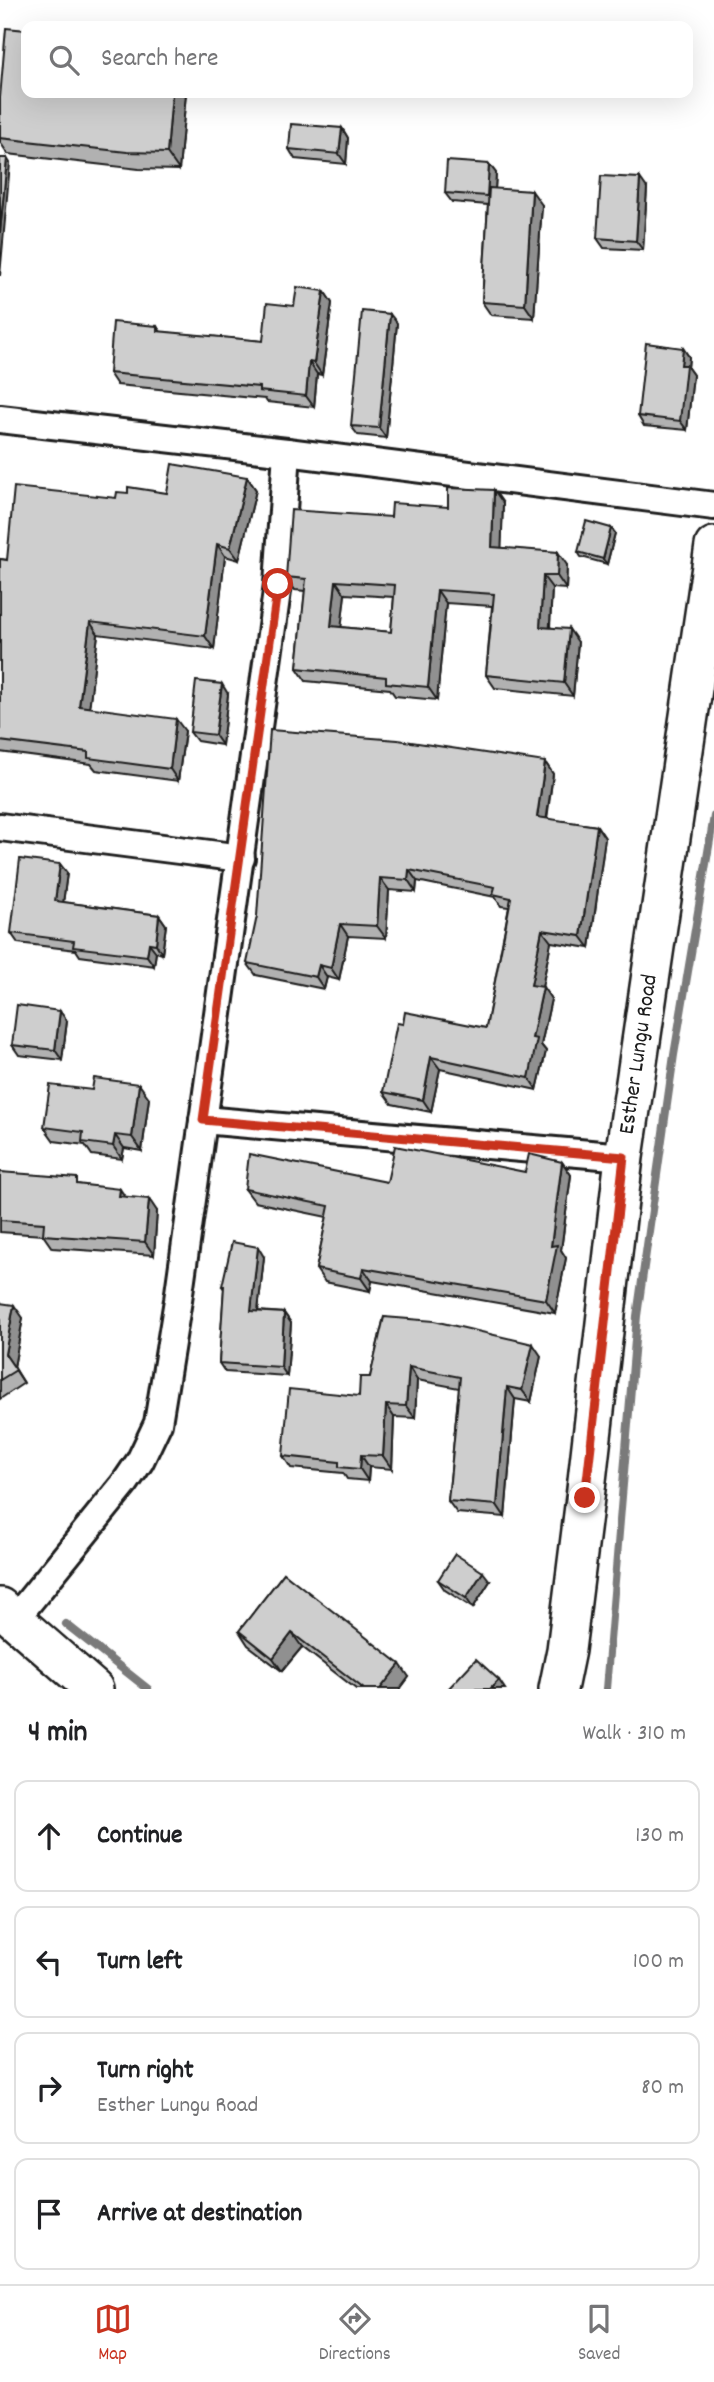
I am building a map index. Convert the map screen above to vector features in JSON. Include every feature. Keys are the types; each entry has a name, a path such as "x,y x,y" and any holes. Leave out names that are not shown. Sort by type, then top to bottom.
{"street":[{"path":"0,419 714,506"},
{"path":"94,1689 7,1613 125,1483 140,1461 158,1423 178,1300 278,584 287,452"},
{"name":"Esther Lungu Road","path":"558,1689 566,1650 585,1498 624,1157 714,546"},
{"path":"0,827 241,858"},
{"path":"203,1120 624,1157"}],"building":[{"path":"6,28 21,30 21,98 172,98 167,153 127,152 0,138 0,98"},
{"path":"291,124 342,128 339,154 289,149"},
{"path":"0,158 7,158 0,233"},
{"path":"447,161 489,164 487,196 445,193"},
{"path":"601,176 640,178 636,241 597,238"},
{"path":"489,188 532,191 525,305 482,302"},
{"path":"297,287 324,291 314,363 309,362 306,396 259,391 259,387 109,373 113,322 157,326 157,331 263,341 267,303 294,306"},
{"path":"362,311 390,314 379,428 351,426"},
{"path":"646,343 683,348 681,365 686,365 680,421 638,416"},
{"path":"172,464 247,477 230,548 217,544 205,636 90,622 79,706 176,719 170,769 88,758 88,752 0,741 0,559 7,560 14,487 116,498 117,492 128,493 128,487 167,493"},
{"path":"448,488 494,490 492,547 558,552 557,576 543,576 540,627 569,629 564,683 486,675 494,594 437,590 428,687 386,683 386,677 297,668 306,579 286,577 291,510 391,517 392,503 448,507","holes":["336,581 395,585 391,632 331,626"]},
{"path":"586,521 611,528 603,559 578,552"},
{"path":"196,681 222,684 215,735 190,732"},
{"path":"270,730 398,740 545,762 537,817 597,826 581,936 542,930 531,985 543,987 532,1038 537,1039 529,1078 431,1057 423,1100 383,1092 397,1023 403,1024 405,1012 486,1028 511,898 493,894 495,887 409,870 408,880 380,878 377,926 340,924 331,968 319,965 316,977 247,963 257,916"},
{"path":"20,859 60,864 55,901 159,915 156,944 149,943 147,956 73,947 74,941 11,933"},
{"path":"17,1005 60,1011 55,1050 12,1045"},
{"path":"94,1078 139,1084 132,1137 115,1135 113,1146 82,1142 83,1132 44,1127 50,1085 92,1090"},
{"path":"395,1146 525,1172 529,1154 562,1162 551,1246 557,1245 546,1300 363,1268 361,1278 316,1269 329,1206 245,1189 249,1154 387,1182"},
{"path":"0,1172 77,1178 77,1184 120,1189 119,1196 149,1199 145,1242 43,1235 44,1223 0,1220"},
{"path":"232,1242 258,1247 251,1311 284,1313 281,1367 219,1363 222,1286"},
{"path":"0,1303 14,1305 5,1354 16,1370 0,1380"},
{"path":"384,1317 434,1321 533,1344 522,1390 507,1387 497,1505 448,1501 460,1377 409,1367 406,1406 386,1405 383,1456 361,1455 360,1469 339,1467 339,1462 283,1456 289,1389 359,1396 360,1377 370,1377"},
{"path":"455,1554 483,1572 466,1598 438,1580"},
{"path":"284,1573 400,1664 380,1689 364,1689 292,1633 273,1658 239,1631"},
{"path":"476,1659 499,1680 490,1689 448,1689"}],"waterway":[{"path":"606,1689 637,1316 674,1055 714,816"},
{"path":"66,1624 148,1689"}],"route":[{"path":"278,584 203,1120 624,1157 585,1498"}]}
